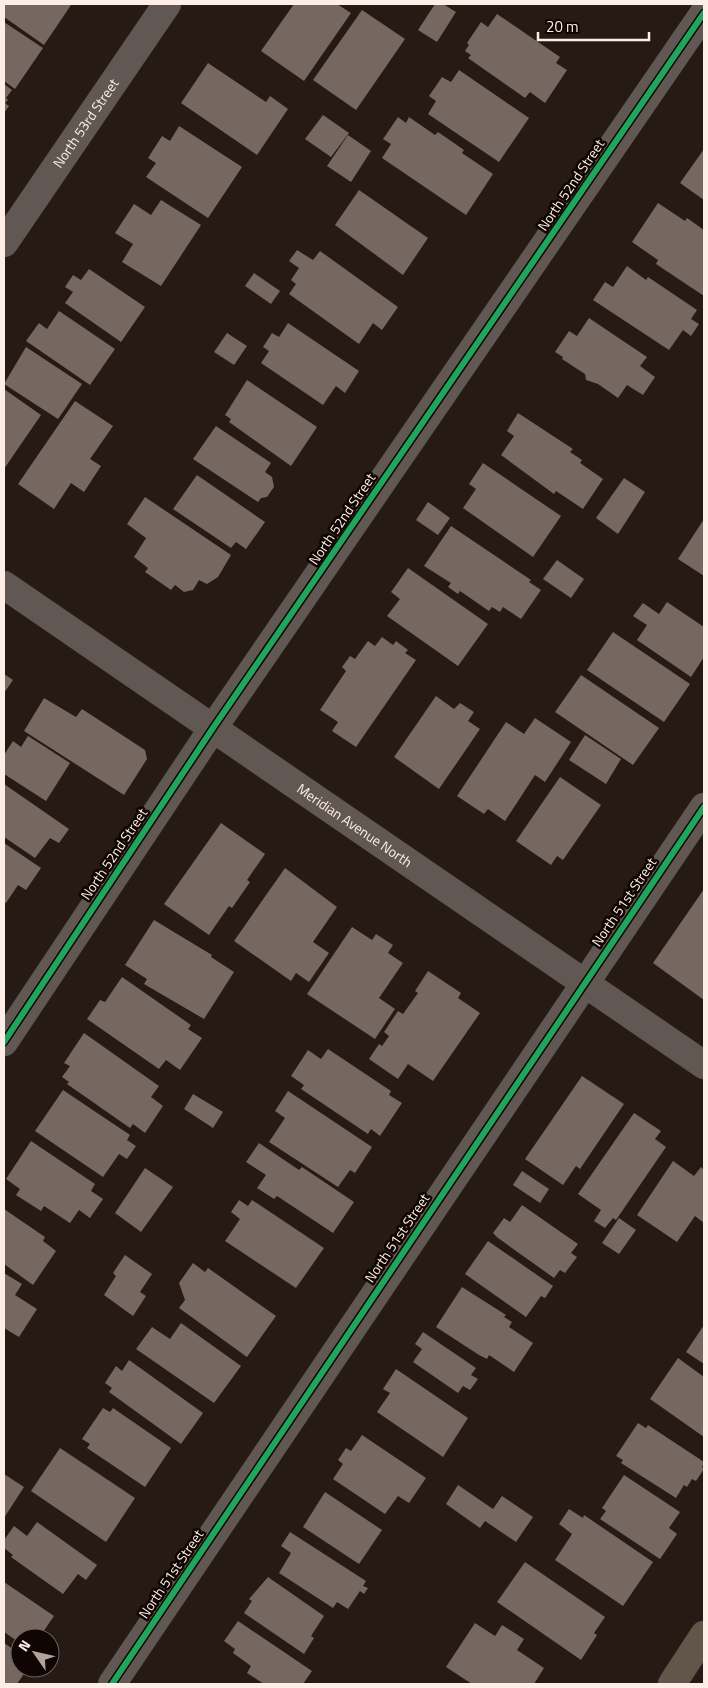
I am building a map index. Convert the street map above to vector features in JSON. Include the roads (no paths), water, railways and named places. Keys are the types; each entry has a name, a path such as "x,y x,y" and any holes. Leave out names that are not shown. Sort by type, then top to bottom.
{"main road":[{"path":"672,1684 704,1635"}],"street":[{"name":"North 53rd Street","path":"4,242 167,4"},
{"name":"North 52nd Street","path":"4,1042 213,728 704,13"},
{"name":"Meridian Avenue North","path":"4,586 704,1065"},
{"name":"North 51st Street","path":"112,1684 704,807"}]}
